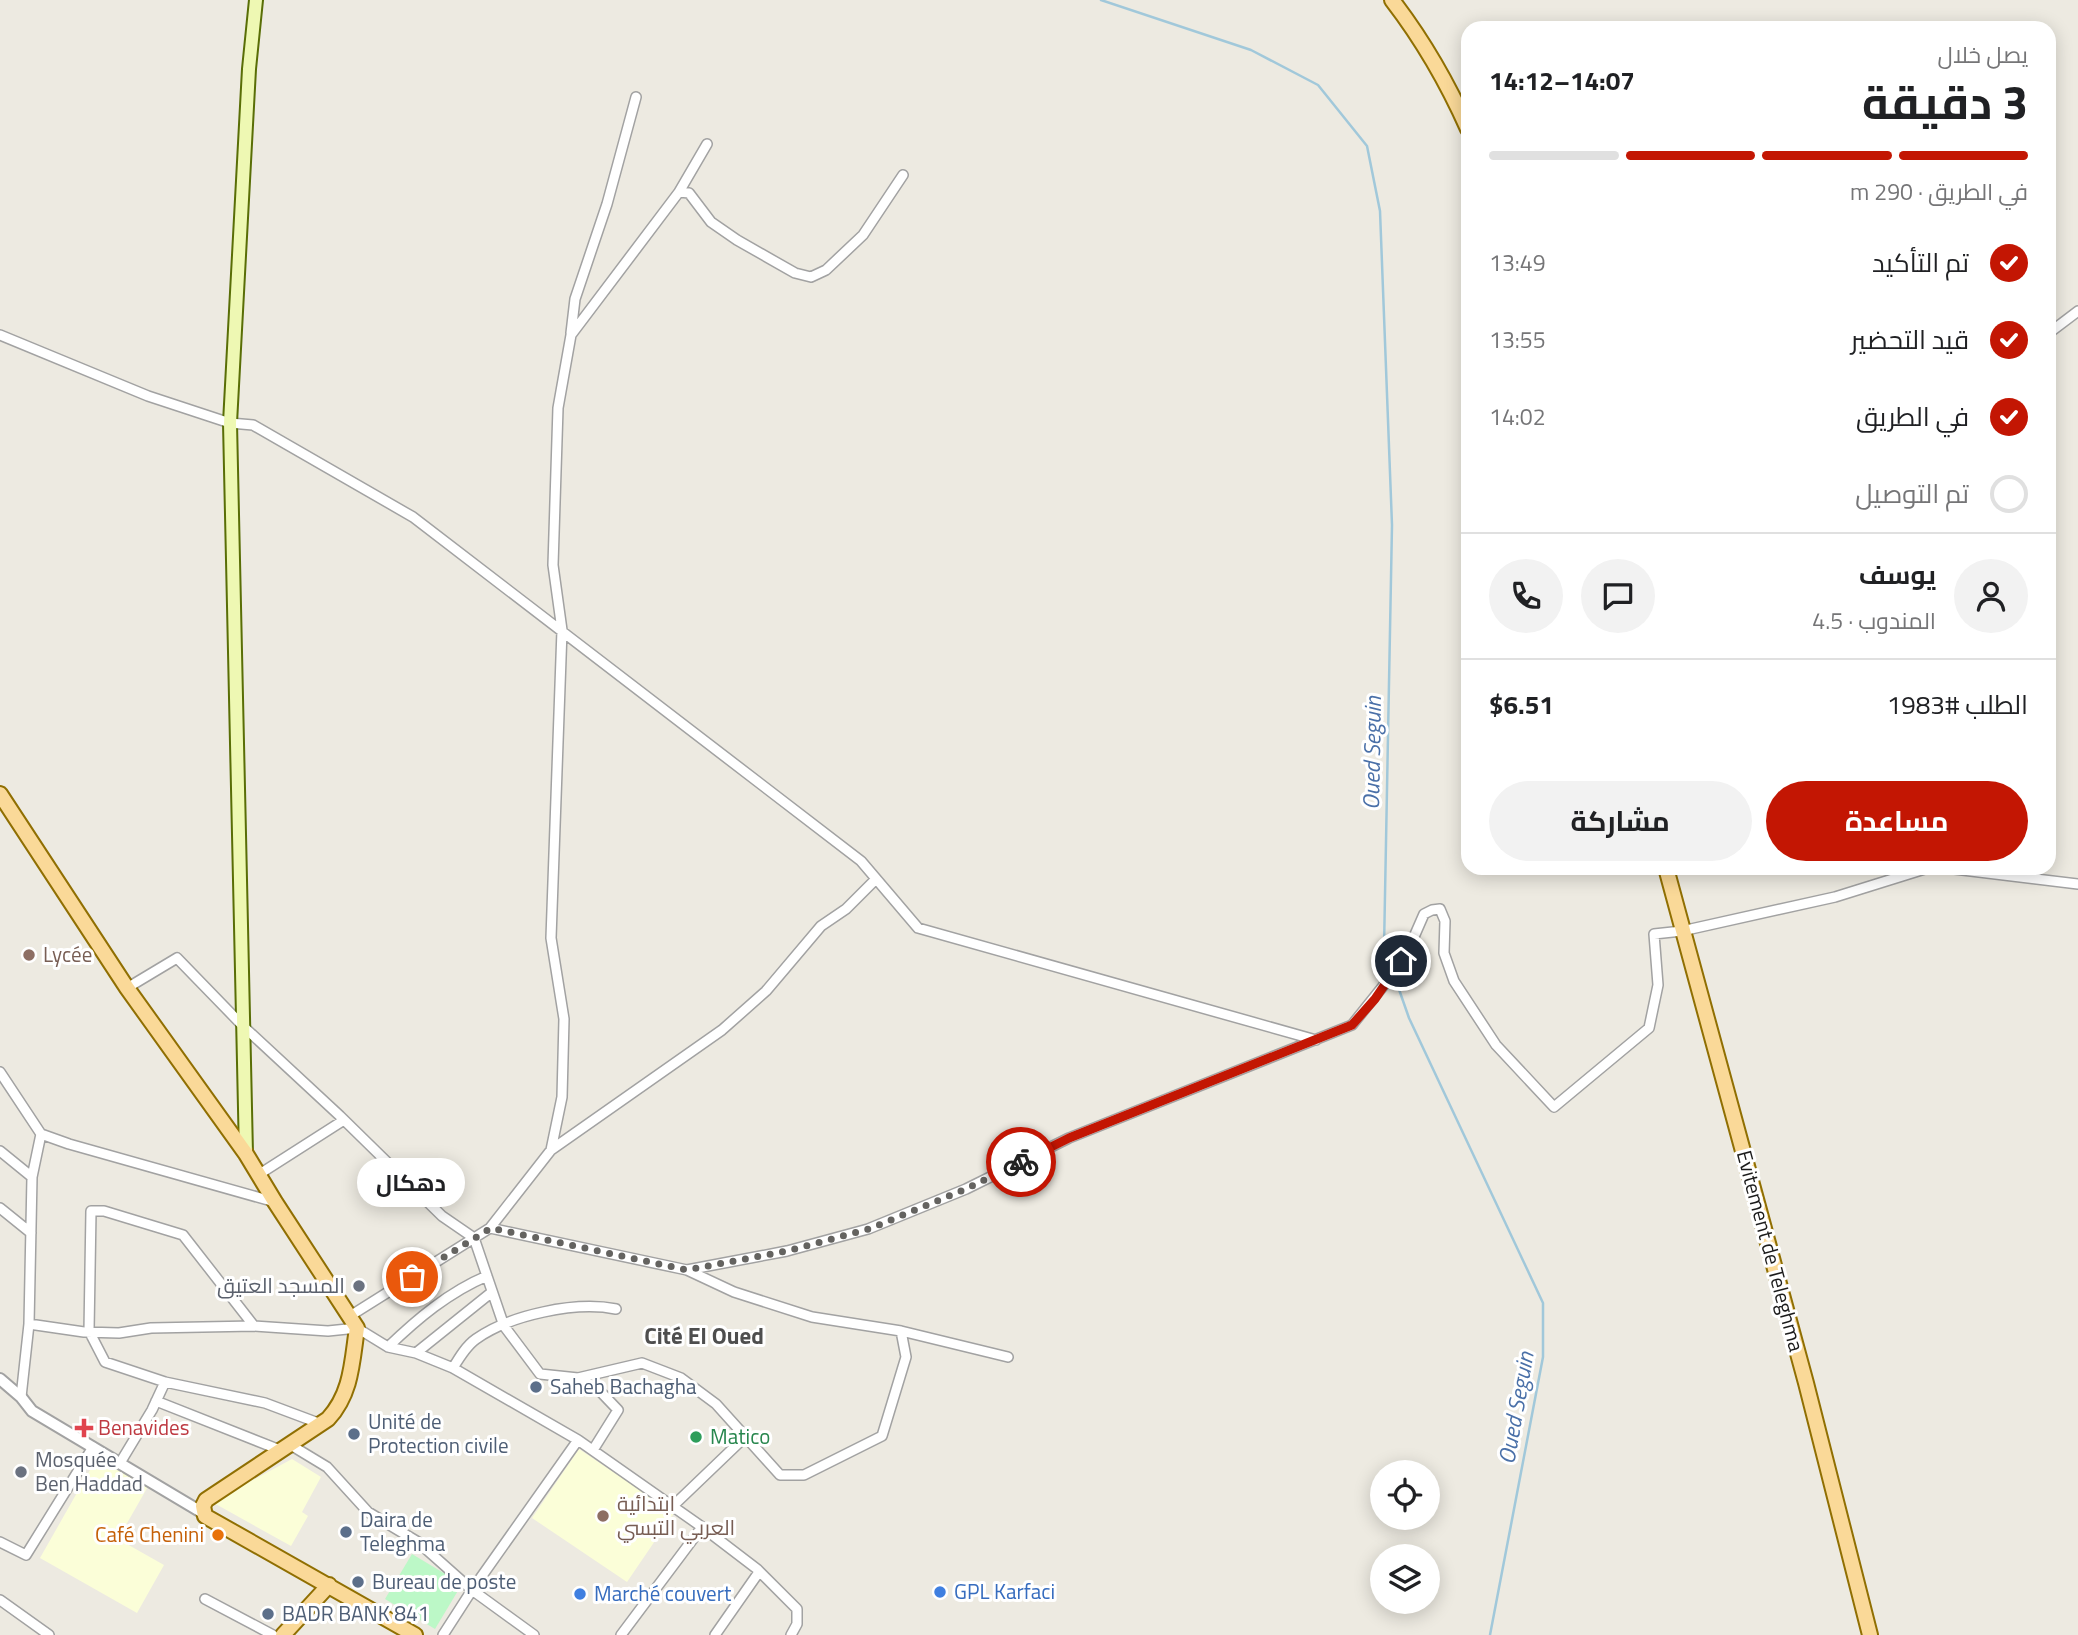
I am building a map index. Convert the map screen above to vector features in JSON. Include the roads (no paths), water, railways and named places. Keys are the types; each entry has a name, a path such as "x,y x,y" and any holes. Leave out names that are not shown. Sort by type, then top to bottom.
{"main road":[{"path":"246,1154 230,423 256,0"},
{"path":"1392,0 1455,99 1461,113"},
{"path":"0,794 127,988 246,1154 354,1322 347,1386 341,1405 320,1424 206,1500 203,1513 210,1520 328,1585 406,1633"},
{"name":"Evitement de Teleghma","path":"1668,875 1806,1383 1870,1635"},
{"path":"284,1635 328,1585"}],"street":[{"path":"551,1150 562,1097 564,1019 551,939 562,630 553,565 558,408 575,299 607,204 636,97"},
{"path":"571,335 679,192 707,144"},
{"path":"679,192 689,193 711,222 737,240 795,273 811,277 826,270 863,235 903,175"},
{"path":"2056,328 2078,311"},
{"path":"0,335 148,396 230,423 253,425 413,517 850,853 918,928 1316,1040"},
{"path":"0,812 15,816"},
{"path":"687,1270 787,1251 869,1229 966,1189 1069,1138 1352,1025 1375,999 1410,946 1424,914 1432,910 1440,909 1446,921 1444,954 1454,981 1496,1045 1553,1107 1649,1028 1658,985 1654,934 1682,931 1835,897 1906,875"},
{"path":"2004,875 2078,884"},
{"path":"29,1324 120,1333 151,1328 254,1326 328,1331 354,1322 491,1228 551,1150 722,1030 766,991 821,926 846,909 876,879"},
{"path":"127,988 177,958 243,1026 442,1216 474,1238 504,1326 540,1374 578,1378 642,1363 681,1378 716,1404 780,1475 804,1475 882,1436 906,1357 901,1331"},
{"path":"0,1072 41,1134 275,1202"},
{"path":"258,1175 344,1120"},
{"path":"21,1397 29,1324 33,1177 41,1134"},
{"path":"0,1151 33,1177"},
{"path":"0,1208 31,1233"},
{"path":"254,1326 183,1235 104,1211 91,1212 89,1331 105,1362 165,1382 265,1403 320,1424"},
{"path":"491,1228 687,1270 734,1292 813,1317 901,1331 1008,1357"},
{"path":"388,1347 440,1303 487,1276"},
{"path":"416,1353 492,1292"},
{"path":"453,1368 474,1340 526,1317 562,1308 594,1306 616,1309"},
{"path":"354,1322 388,1347 416,1353 453,1368 578,1440 674,1505 759,1572 797,1609 797,1624 792,1635"},
{"path":"578,1378 597,1388 618,1410 593,1450"},
{"path":"0,1379 21,1397 32,1411 203,1513"},
{"path":"120,1464 165,1382"},
{"path":"156,1401 284,1447 327,1467 368,1512 418,1542 472,1590 534,1635"},
{"path":"674,1505 746,1436"},
{"path":"443,1635 578,1440"},
{"path":"0,1542 26,1555 93,1447"},
{"path":"621,1635 702,1527"},
{"path":"715,1635 759,1572"},
{"path":"205,1599 273,1635"},
{"path":"0,1600 49,1635"}],"waterway":[{"name":"Oued Seguin","path":"1101,0 1251,50 1318,85 1367,146 1380,211 1392,525 1384,948 1392,971"},
{"name":"Oued Seguin","path":"1395,978 1409,1018 1543,1303 1543,1357 1490,1635"}],"place":[{"name":"Lycée","path":"29,955"},
{"name":"دهكال","path":"412,1277"},
{"name":"المسجد العتيق","path":"359,1286"},
{"name":"Saheb Bachagha","path":"536,1387"},
{"name":"Benavides","path":"84,1428"},
{"name":"Unité de Protection civile","path":"354,1434"},
{"name":"Matico","path":"696,1437"},
{"name":"Mosquée Ben Haddad","path":"21,1472"},
{"name":"ابتدائية العربي التبسي","path":"603,1516"},
{"name":"Daira de Teleghma","path":"346,1532"},
{"name":"Café Chenini","path":"218,1535"},
{"name":"Bureau de poste","path":"358,1582"},
{"name":"GPL Karfaci","path":"940,1592"},
{"name":"Marché couvert","path":"580,1594"},
{"name":"BADR BANK 841","path":"268,1614"}],"district":[{"name":"Cité El Oued","path":"704,1336"}]}
